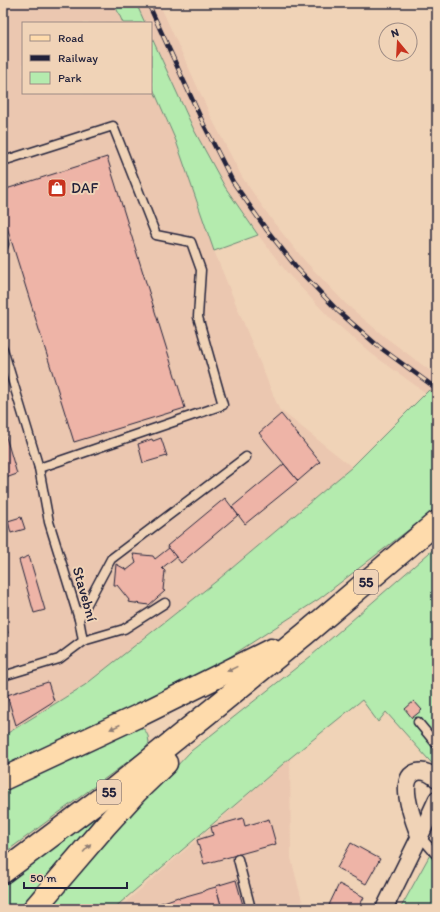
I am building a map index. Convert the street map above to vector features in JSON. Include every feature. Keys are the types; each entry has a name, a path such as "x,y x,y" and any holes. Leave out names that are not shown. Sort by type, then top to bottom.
{"main road":[{"name":"55","path":"3,872 115,788 213,709 305,634 437,522"},
{"path":"3,779 138,716 305,634"},
{"path":"34,909 136,792 170,759 207,728 213,709"}],"street":[{"path":"420,837 409,805 407,784 410,777 416,773 427,772 437,779"},
{"path":"384,909 437,799"}],"lane":[{"path":"3,161 113,126 156,235 192,242 201,270 198,316 223,405 39,468"},
{"path":"3,240 3,247"},
{"name":"Stavební","path":"3,349 39,468 49,522 79,619 83,640 58,659 3,676"},
{"path":"79,619 111,559 246,457"},
{"path":"83,640 124,629 165,603"},
{"path":"418,722 437,745"},
{"path":"420,837 437,856"},
{"path":"238,859 251,909"}],"shaded area":[{"path":"3,3 114,3 123,22 22,22 22,94 152,94 152,86 176,141 214,251 279,409 352,467 219,579 85,685 3,736"},
{"path":"136,3 159,3 213,121 242,177 274,223 305,261 346,304 385,337 437,376 437,401 372,354 331,319 289,275 258,235 225,187 194,130 152,38 152,22 145,22"},
{"path":"290,758 291,858 304,909 118,909"}],"green space":[{"path":"114,3 136,3 145,22 123,22"},
{"path":"152,38 194,130 225,187 258,235 214,251 176,141 152,86"},
{"path":"429,390 437,396 437,508 319,599 222,662 139,704 3,767 3,736 85,685 219,579 352,467"},
{"path":"437,546 437,769 386,712 378,722 362,700 290,758 113,909 45,909 85,863 191,751 311,656"},
{"path":"137,726 145,730 148,736 149,743 145,749 3,854 3,787"},
{"path":"99,814 20,909 3,909 3,885"},
{"path":"437,842 437,909 400,909"}],"building":[{"path":"107,157 185,408 74,442 3,214 3,190"},
{"path":"281,414 320,462 298,481 259,433"},
{"path":"3,427 17,474 3,479"},
{"path":"161,438 167,456 143,463 138,444 152,439 153,441"},
{"path":"284,464 298,481 245,524 232,507"},
{"path":"225,498 238,515 181,563 167,546"},
{"path":"21,517 25,529 11,533 8,521"},
{"path":"169,548 176,557 162,568 165,571 163,590 165,591 149,605 128,602 129,600 117,585 114,585 116,564 127,570 136,563 133,554 153,556 155,559"},
{"path":"29,556 45,610 34,613 19,560"},
{"path":"3,617 8,633 3,634"},
{"path":"48,682 54,701 16,725 7,695"},
{"path":"414,701 422,710 412,718 405,709"},
{"path":"243,818 245,826 269,819 276,844 204,864 197,840 213,835 211,827"},
{"path":"351,843 380,859 366,884 337,868"},
{"path":"236,880 244,909 222,909 216,886"},
{"path":"339,884 364,897 358,909 337,909 329,905"},
{"path":"216,887 222,909 159,909 158,904"}],"railway":[{"path":"148,3 204,125 233,182 266,229 297,268 338,311 378,346 437,389"}],"place":[{"name":"DAF","path":"57,188"}]}
